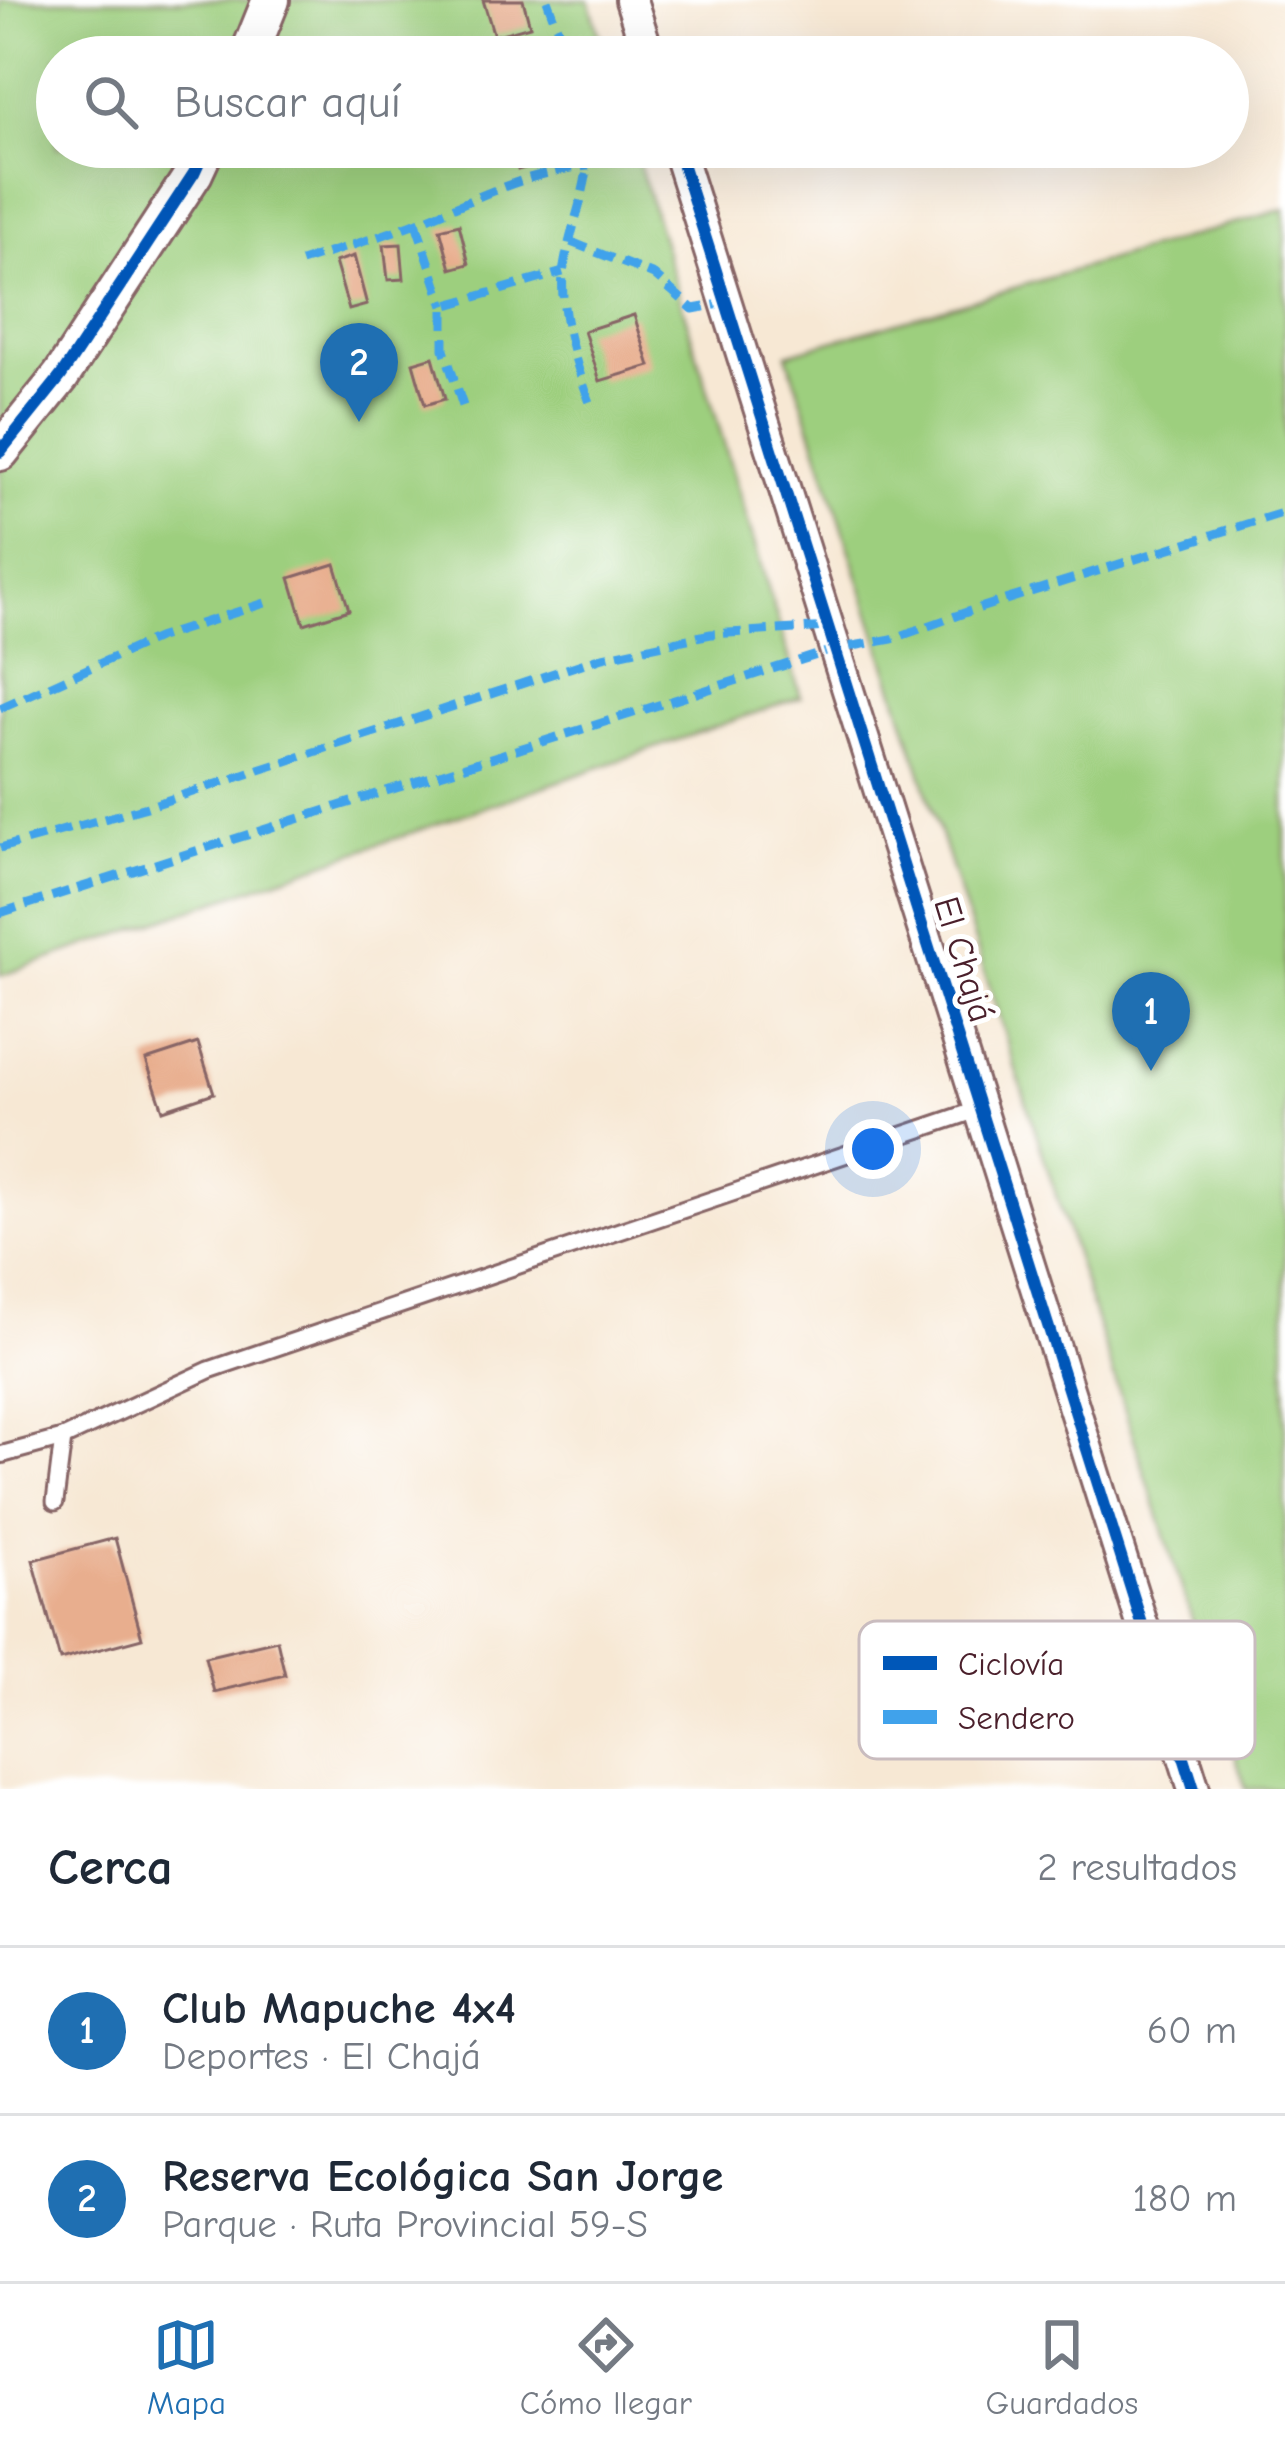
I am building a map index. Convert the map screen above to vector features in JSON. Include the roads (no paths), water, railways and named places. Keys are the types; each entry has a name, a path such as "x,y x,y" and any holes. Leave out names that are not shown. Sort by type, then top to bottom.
{"street":[{"path":"256,36 271,0"},
{"path":"631,0 642,36"},
{"path":"0,452 61,376 196,168"},
{"name":"El Chajá","path":"684,168 1141,1621"},
{"name":"El Chajá","path":"1185,1759 1194,1789"}],"lane":[{"path":"0,1455 63,1438 209,1370 980,1109"},
{"path":"55,1502 63,1438"}],"place":[{"name":"Reserva Ecológica San Jorge","path":"359,422"},
{"name":"Club Mapuche 4x4","path":"1151,1071"}]}
